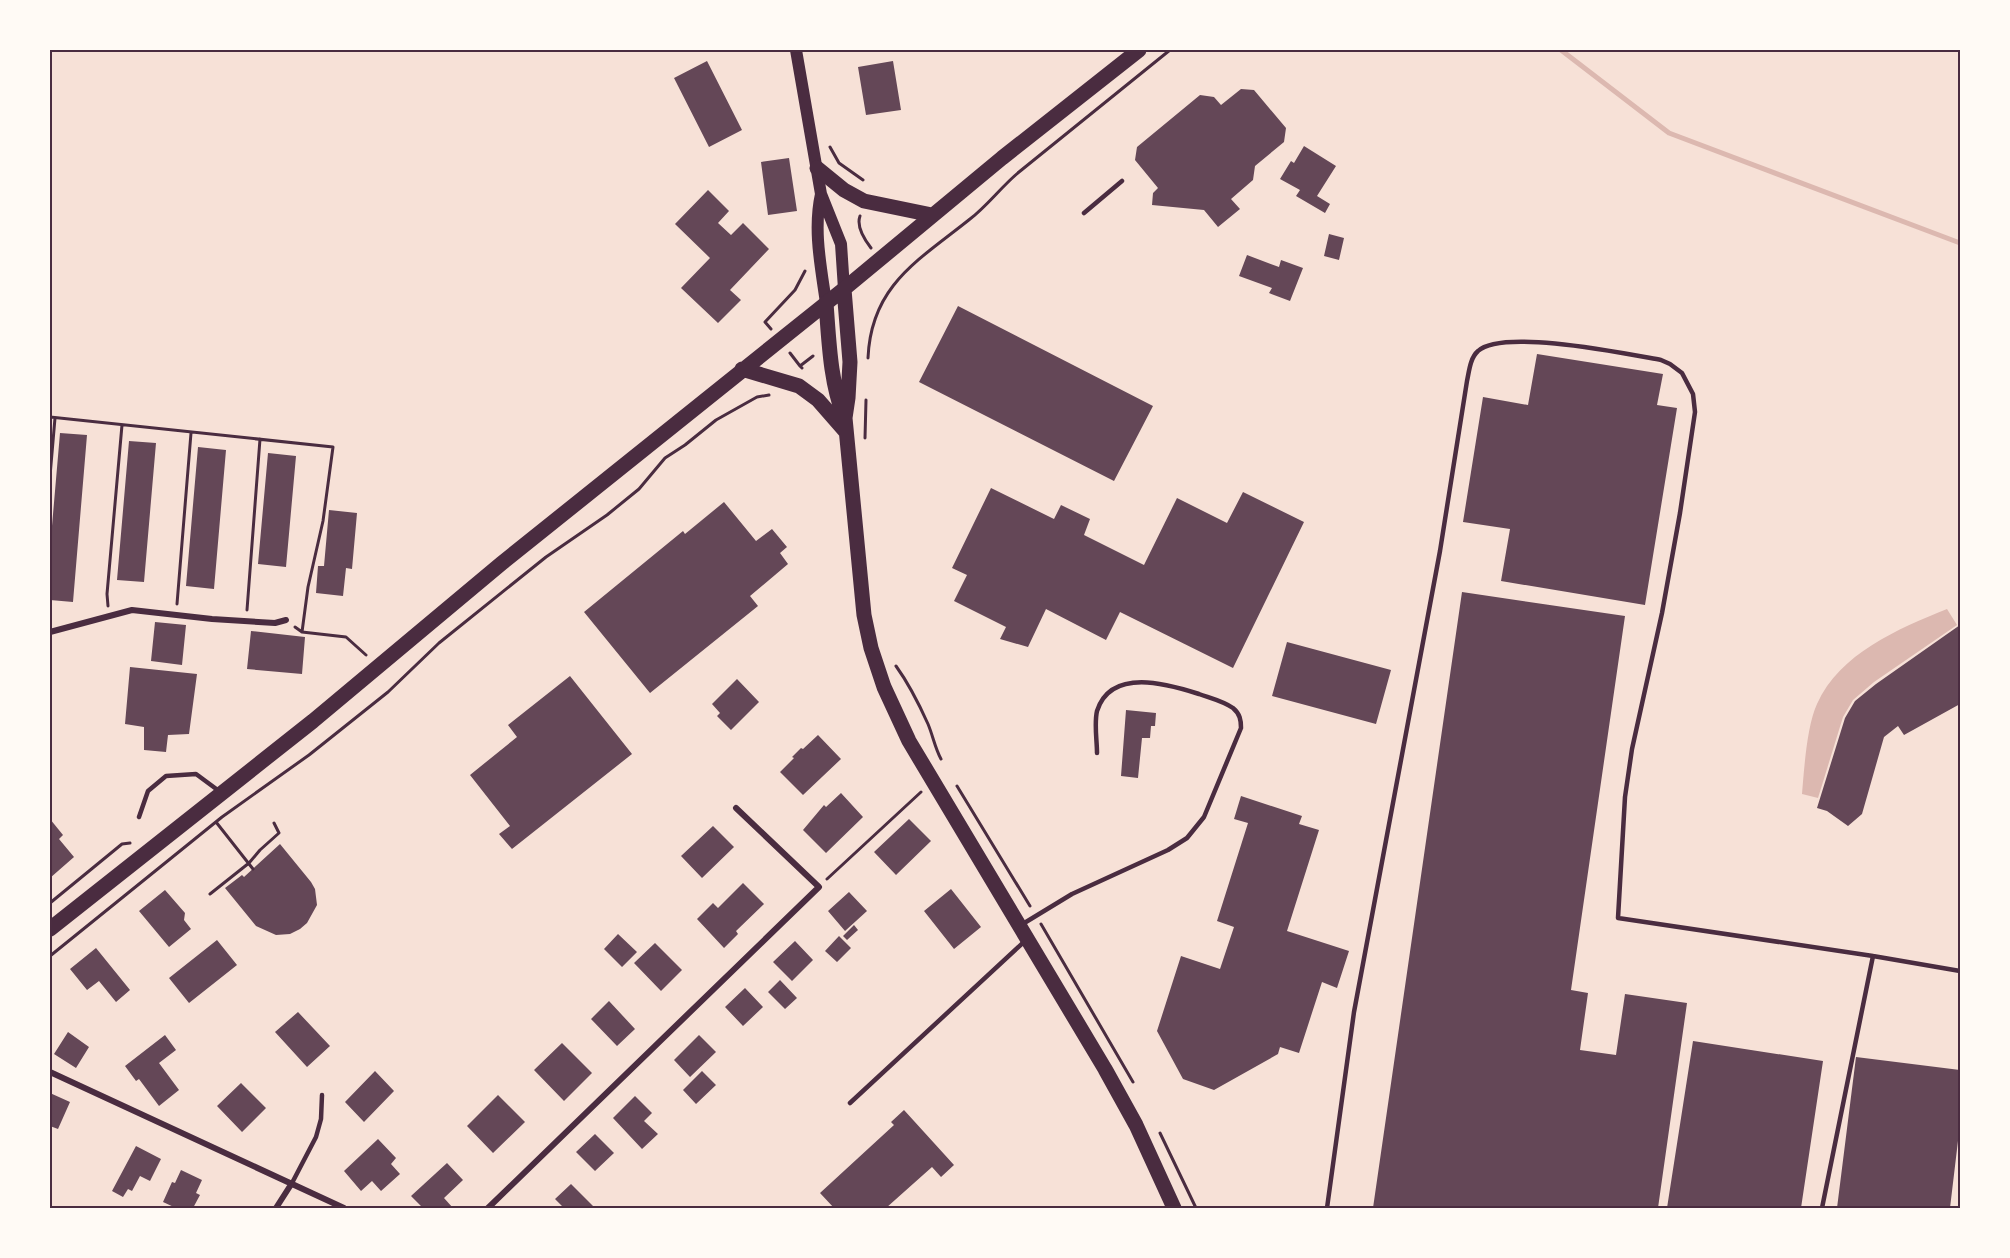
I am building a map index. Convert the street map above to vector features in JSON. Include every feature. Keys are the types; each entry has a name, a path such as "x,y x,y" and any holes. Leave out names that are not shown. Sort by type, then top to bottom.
{"main road":[{"path":"796,50 821,194 841,244 850,362 845,425"},
{"path":"50,929 313,721 742,369 1139,50"},
{"path":"817,168 844,190 864,201 932,215"},
{"path":"821,194 817,212 818,244 830,352 837,399 845,425 864,615 871,648 884,687 904,730 1136,1125 1174,1209"},
{"path":"742,369 799,386 845,425"}],"street":[{"path":"50,632 132,609 246,621 275,623 286,620"},
{"path":"488,1209 819,887 736,808"},
{"path":"50,1072 344,1209"},
{"path":"276,1209 292,1183"}],"lane":[{"path":"1084,213 1122,181"},
{"path":"1327,1209 1354,1012 1440,551 1467,381 1473,358 1478,350 1501,343 1527,340 1661,360 1671,363 1682,373 1693,394 1695,412 1680,513 1662,613 1632,749 1625,797 1618,918 1960,971"},
{"path":"850,1103 1024,932 1035,914 1072,894 1168,850 1187,838 1204,817 1242,728 1241,717 1233,708 1217,700 1183,689 1156,682 1129,683 1103,699 1097,712 1097,753"},
{"path":"139,817 148,791 166,776 196,774 221,793"},
{"path":"1822,1209 1873,956"},
{"path":"292,1183 316,1137 321,1119 322,1095"}],"path":[{"path":"867,368 871,331 878,311 896,280 912,263 972,217 1012,177 1170,50"},
{"path":"829,146 839,163 871,185 858,222 864,239 879,259"},
{"path":"799,386 806,373 800,366 813,356 830,352"},
{"path":"865,445 866,389"},
{"path":"50,956 216,822 309,755 388,692 439,643 546,557 639,489 665,458 716,420 758,397 777,394"},
{"path":"50,417 333,447 323,521 308,586 302,632"},
{"path":"50,476 55,418"},
{"path":"108,616 107,594 122,425"},
{"path":"176,614 191,433"},
{"path":"246,621 260,439"},
{"path":"286,620 302,632 346,637 378,666"},
{"path":"895,664 929,727 934,747 944,763"},
{"path":"953,779 1134,1083"},
{"path":"819,887 934,782"},
{"path":"216,822 253,869"},
{"path":"210,894 249,863 279,833 274,823"},
{"path":"50,903 122,844 132,843 149,849"},
{"path":"1159,1131 1196,1209"}],"shaded area":[{"path":"1947,609 1957,625 1874,682 1853,700 1843,717 1818,798 1802,794 1806,748 1811,724 1817,704 1827,686 1840,670 1872,645 1890,634"}],"building":[{"path":"707,61 742,130 709,147 674,78"},
{"path":"893,61 901,110 866,115 858,67"},
{"path":"1241,89 1254,90 1286,128 1284,142 1255,166 1253,180 1231,199 1240,209 1218,227 1204,210 1152,205 1153,193 1158,188 1135,160 1137,147 1200,95 1214,97 1221,105"},
{"path":"1304,146 1336,166 1317,196 1330,204 1325,213 1296,196 1300,190 1280,179 1291,161 1294,163"},
{"path":"789,158 797,211 768,215 761,162"},
{"path":"708,190 729,211 718,223 731,235 743,223 769,249 730,290 741,300 718,323 681,288 710,258 675,224"},
{"path":"1329,234 1344,238 1339,260 1324,256"},
{"path":"1247,255 1279,267 1281,260 1303,268 1290,301 1269,293 1272,288 1239,276"},
{"path":"958,306 1153,406 1114,481 919,382"},
{"path":"1537,354 1663,374 1657,405 1677,408 1645,605 1501,581 1510,529 1463,522 1483,397 1528,405"},
{"path":"60,433 87,435 73,602 50,600 50,549"},
{"path":"129,441 156,443 144,582 117,580"},
{"path":"198,447 226,450 214,589 186,586"},
{"path":"268,453 296,456 286,567 258,564"},
{"path":"991,488 1054,519 1061,505 1090,519 1084,535 1144,565 1177,498 1227,523 1243,492 1304,522 1233,668 1120,612 1106,640 1046,609 1028,647 1000,639 1006,627 954,601 967,575 952,568"},
{"path":"724,502 756,541 772,529 787,547 780,553 788,564 750,596 758,606 650,693 584,612 683,531 685,534"},
{"path":"329,510 357,513 352,569 346,568 343,596 316,593 318,566 324,566"},
{"path":"1462,592 1625,616 1571,990 1588,993 1580,1050 1616,1055 1625,994 1687,1003 1658,1208 1373,1208"},
{"path":"155,622 186,625 182,665 151,661"},
{"path":"1960,625 1960,704 1904,735 1898,726 1884,737 1862,814 1848,826 1827,811 1817,808 1845,718 1855,701"},
{"path":"251,631 305,637 302,674 247,669"},
{"path":"1287,642 1391,670 1376,724 1272,696"},
{"path":"130,667 197,674 189,734 168,735 166,752 144,750 144,727 125,724"},
{"path":"570,676 632,754 512,849 499,834 510,826 470,775 517,737 508,725"},
{"path":"737,679 759,702 731,730 717,716 720,713 712,704"},
{"path":"1126,710 1156,713 1155,726 1151,726 1150,738 1142,738 1138,778 1121,776"},
{"path":"818,735 841,759 803,795 780,772 801,748 803,749"},
{"path":"841,793 863,817 826,853 803,830 824,805 826,807"},
{"path":"1241,796 1302,816 1299,824 1319,830 1287,931 1349,951 1337,988 1322,982 1299,1053 1280,1047 1278,1054 1214,1090 1183,1079 1157,1031 1181,956 1220,969 1234,927 1217,921 1248,823 1234,819"},
{"path":"50,819 63,835 59,839 74,857 50,878"},
{"path":"909,819 931,841 896,875 874,852"},
{"path":"713,826 734,847 702,878 681,856"},
{"path":"280,844 311,882 315,889 317,905 307,923 300,929 290,934 276,935 256,926 225,888 242,875 244,877"},
{"path":"743,883 764,904 736,931 738,934 724,948 697,919 713,903 718,908"},
{"path":"951,889 981,927 954,949 924,911"},
{"path":"165,890 185,913 184,920 191,929 169,947 139,911"},
{"path":"849,892 867,911 845,931 828,911"},
{"path":"854,925 858,930 847,940 843,936"},
{"path":"618,934 637,952 622,967 604,949"},
{"path":"839,936 851,948 837,962 825,951"},
{"path":"217,940 237,965 189,1003 169,978"},
{"path":"795,941 813,960 792,981 773,962"},
{"path":"655,943 682,970 661,991 634,963"},
{"path":"96,948 130,990 116,1002 99,981 87,990 70,969"},
{"path":"780,980 797,998 785,1009 768,992"},
{"path":"745,988 763,1007 743,1026 725,1007"},
{"path":"609,1001 635,1029 617,1046 591,1019"},
{"path":"298,1012 330,1046 307,1067 275,1032"},
{"path":"68,1032 89,1047 76,1068 54,1054"},
{"path":"165,1035 176,1050 159,1063 179,1090 159,1106 139,1079 136,1081 125,1066"},
{"path":"699,1035 716,1052 690,1077 674,1060"},
{"path":"1693,1041 1823,1061 1801,1208 1667,1208"},
{"path":"562,1043 592,1073 564,1101 534,1070"},
{"path":"1856,1057 1960,1070 1960,1124 1950,1208 1837,1208"},
{"path":"375,1071 394,1091 364,1122 345,1102"},
{"path":"702,1071 716,1085 696,1104 683,1090"},
{"path":"241,1083 266,1108 242,1132 217,1106"},
{"path":"50,1093 70,1102 58,1129 50,1126"},
{"path":"498,1095 525,1122 493,1153 467,1126"},
{"path":"635,1096 652,1113 644,1121 658,1134 642,1149 613,1118"},
{"path":"904,1110 954,1165 941,1177 932,1167 886,1208 834,1208 820,1193 894,1125 891,1122"},
{"path":"595,1134 614,1153 595,1171 576,1152"},
{"path":"378,1139 396,1158 391,1164 400,1174 381,1191 372,1181 361,1191 344,1171"},
{"path":"136,1146 161,1159 150,1181 140,1176 132,1191 128,1189 123,1197 112,1191"},
{"path":"447,1163 463,1180 444,1198 453,1208 423,1208 411,1196"},
{"path":"181,1170 202,1180 196,1193 200,1195 193,1208 176,1208 163,1202 172,1182 175,1183"},
{"path":"571,1184 593,1206 564,1208 555,1199"}],"waterway":[{"path":"1561,50 1669,133 1960,243"}]}
